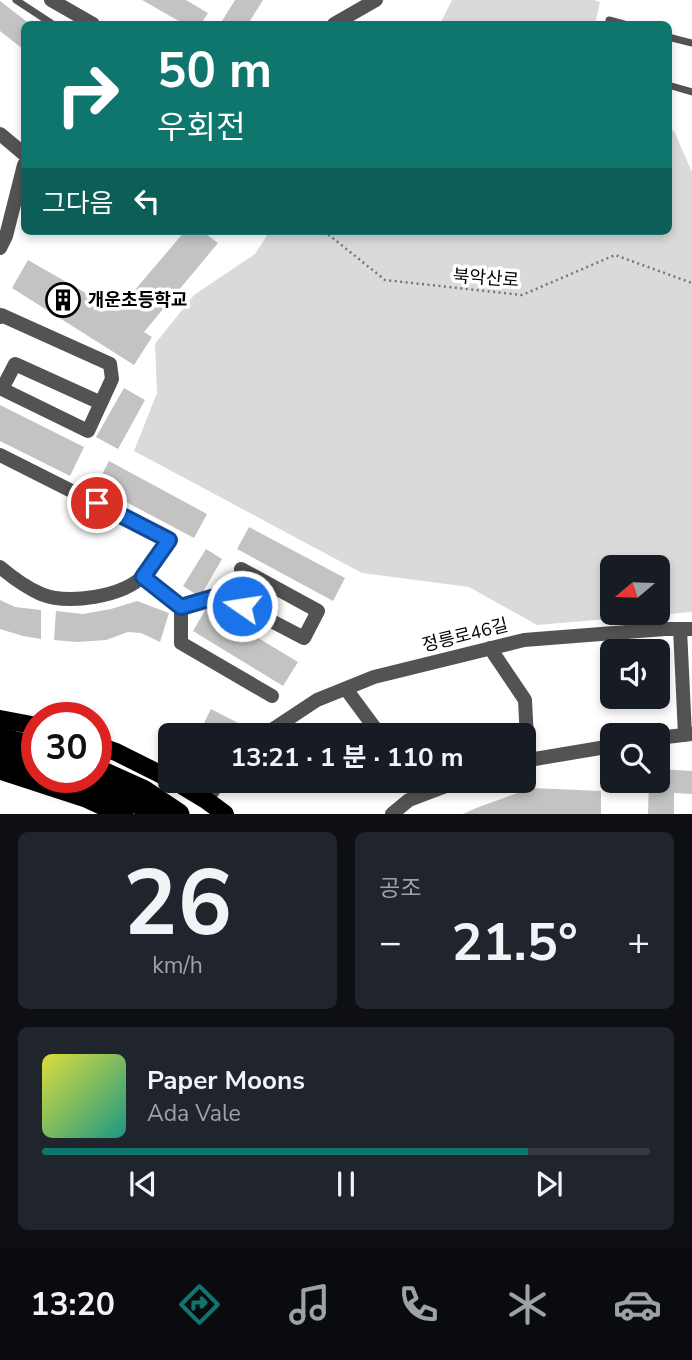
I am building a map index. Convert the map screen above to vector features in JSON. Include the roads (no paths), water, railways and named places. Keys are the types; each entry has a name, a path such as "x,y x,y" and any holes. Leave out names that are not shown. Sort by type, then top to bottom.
{"highway":[{"path":"0,738 21,743"},
{"path":"0,769 86,797 123,814"},
{"path":"112,776 142,790 179,814"}],"main road":[{"path":"0,719 21,723"},
{"path":"112,751 158,773"},
{"path":"0,755 21,761"},
{"path":"112,791 151,814"},
{"path":"194,793 225,814"}],"street":[{"path":"51,0 88,21"},
{"path":"339,21 376,0"},
{"path":"0,134 21,152"},
{"path":"0,248 6,236 21,177"},
{"path":"0,317 1,315 110,364 112,379 101,403 88,431 2,389 15,364 101,403"},
{"path":"0,455 169,540 143,577 123,590 94,598 44,595 20,584 0,567"},
{"path":"181,607 222,595 304,638 318,611 241,569"},
{"path":"143,577 181,607"},
{"path":"181,607 181,643 272,696"},
{"path":"670,736 689,734 686,629"},
{"name":"정릉로46길","path":"282,723 317,700 374,677 524,640 686,629"},
{"path":"490,648 525,699 525,723"},
{"path":"346,689 371,723"},
{"path":"536,758 600,748"},
{"path":"206,800 212,793"},
{"path":"392,814 409,800 423,794"}],"lane":[{"path":"16,0 48,21"},
{"path":"672,38 692,43"},
{"path":"672,86 692,92"}],"place":[{"name":"개운초등학교","path":"63,300"}]}
